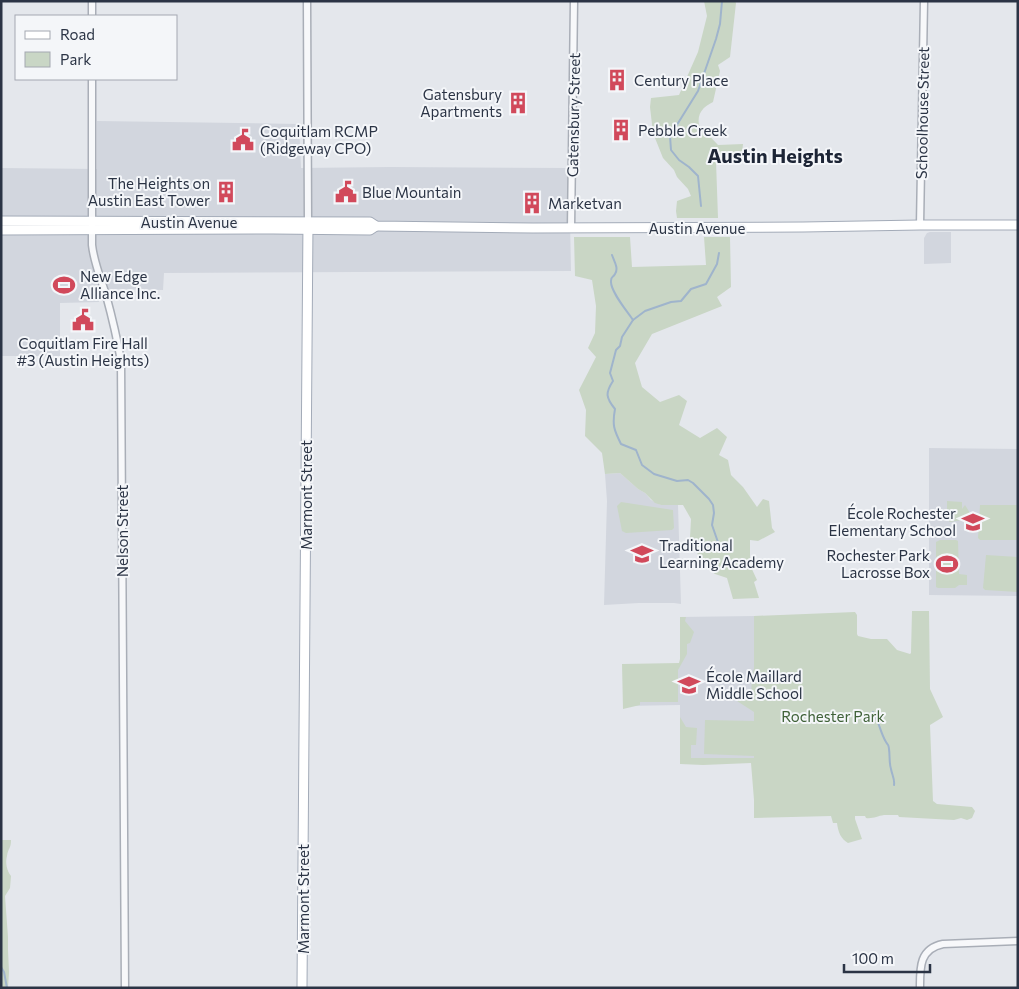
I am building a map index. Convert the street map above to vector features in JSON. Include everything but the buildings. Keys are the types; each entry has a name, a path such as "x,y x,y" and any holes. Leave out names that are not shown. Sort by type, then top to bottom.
{"main road":[{"name":"Austin Avenue","path":"1,221 93,226"},
{"name":"Austin Avenue","path":"1,230 93,226 308,225 370,222 376,226 571,228 1018,225"},
{"name":"Marmont Street","path":"302,988 308,225"}],"street":[{"path":"92,1 92,15"},
{"name":"Marmont Street","path":"307,1 308,225"},
{"name":"Gatensbury Street","path":"571,228 574,1"},
{"name":"Schoolhouse Street","path":"920,225 924,1"},
{"name":"Nelson Street","path":"92,80 93,255 109,307 121,361 126,988"},
{"path":"920,988 920,967 924,956 930,950 941,945 1018,941"}],"shaded area":[{"path":"97,121 299,124 301,168 569,168 571,271 164,273 163,290 112,289 98,293 99,302 60,303 60,356 1,356 1,168 97,169"},
{"path":"930,232 951,232 951,263 924,264 924,238"},
{"name":"École Rochester Elementary School","path":"929,448 1018,449 1018,596 929,595"},
{"name":"Traditional Learning Academy","path":"620,473 651,500 661,505 678,505 681,604 639,603 604,605 607,501 605,474"},
{"name":"École Maillard Middle School","path":"754,616 754,762 680,764 680,705 623,706 680,663 680,617"}],"green space":[{"path":"704,1 735,1 736,3 730,57 718,65 720,71 713,102 702,111 699,117 699,125 718,145 743,144 741,163 716,161 718,218 677,218 677,201 691,196 674,170 663,158 653,133 650,107 651,98 679,95 698,52 707,16"},
{"path":"574,237 630,237 632,267 706,265 704,237 730,237 731,287 717,297 722,306 652,334 635,363 642,387 660,402 679,395 687,401 679,425 700,438 717,428 727,437 719,455 728,460 731,475 743,487 757,507 763,499 769,501 772,528 775,532 758,541 750,540 750,565 757,580 754,582 759,598 733,599 727,578 715,574 703,565 690,538 691,519 683,505 661,505 655,503 620,473 605,474 602,453 585,436 586,410 579,390 596,357 588,348 595,333 596,306 592,280 575,276"},
{"path":"947,501 962,502 962,509 965,505 970,513 968,519 950,522 944,517 949,509 947,509"},
{"path":"621,502 673,510 674,528 672,530 626,533 622,531 617,506"},
{"path":"980,505 1018,505 1018,540 980,540 978,538"},
{"name":"Rochester Park Lacrosse Box","path":"940,540 958,541 959,574 967,575 967,585 959,585 955,588 936,587 936,542"},
{"path":"986,555 1018,557 1018,592 985,590 983,588"},
{"name":"Rochester Park","path":"912,611 929,611 930,689 943,717 930,725 933,801 937,804 972,807 975,811 972,818 954,820 899,817 898,815 884,815 873,818 855,816 862,839 848,843 839,832 837,823 833,823 831,816 754,818 751,763 680,764 680,717 686,727 697,728 696,745 691,745 691,758 754,758 754,756 704,754 705,720 754,721 754,712 737,701 751,698 754,668 754,616 855,612 857,615 858,636 871,639 887,639 897,650 910,654"},
{"path":"680,617 686,617 685,621 694,632 690,643 687,644 687,654 678,670 678,702 640,702 640,705 623,709 622,664 679,663"},
{"path":"1,840 11,840 6,861 7,869 11,876 10,888 5,896 8,937 8,988 1,988"}],"waterway":[{"path":"701,206 698,176 679,160 671,150 670,136 698,91 716,39 720,24 722,1"},
{"path":"719,253 717,264 706,284 691,289 681,301 671,302 645,311 633,320 622,337 620,346 616,350 610,373 613,381 608,395 615,409 614,427 621,444 636,450 642,465 654,474 677,481 688,480 709,499 713,505 714,513 712,525 720,548"},
{"path":"612,255 616,269 615,274 611,278 611,285 633,320"},
{"path":"873,712 888,745 894,785"},
{"path":"1,967 4,972 7,988"}],"place":[{"name":"Century Place","path":"617,80"},
{"name":"Gatensbury Apartments","path":"518,103"},
{"name":"Pebble Creek","path":"621,130"},
{"name":"Coquitlam RCMP (Ridgeway CPO)","path":"243,140"},
{"name":"The Heights on Austin East Tower","path":"226,192"},
{"name":"Blue Mountain","path":"346,192"},
{"name":"Marketvan","path":"532,203"},
{"name":"New Edge Alliance Inc.","path":"64,285"},
{"name":"Coquitlam Fire Hall #3 (Austin Heights)","path":"83,320"},
{"name":"École Rochester Elementary School","path":"973,522"},
{"name":"Traditional Learning Academy","path":"642,554"},
{"name":"Rochester Park Lacrosse Box","path":"947,564"},
{"name":"École Maillard Middle School","path":"689,685"}],"district":[{"name":"Austin Heights","path":"775,155"}]}
